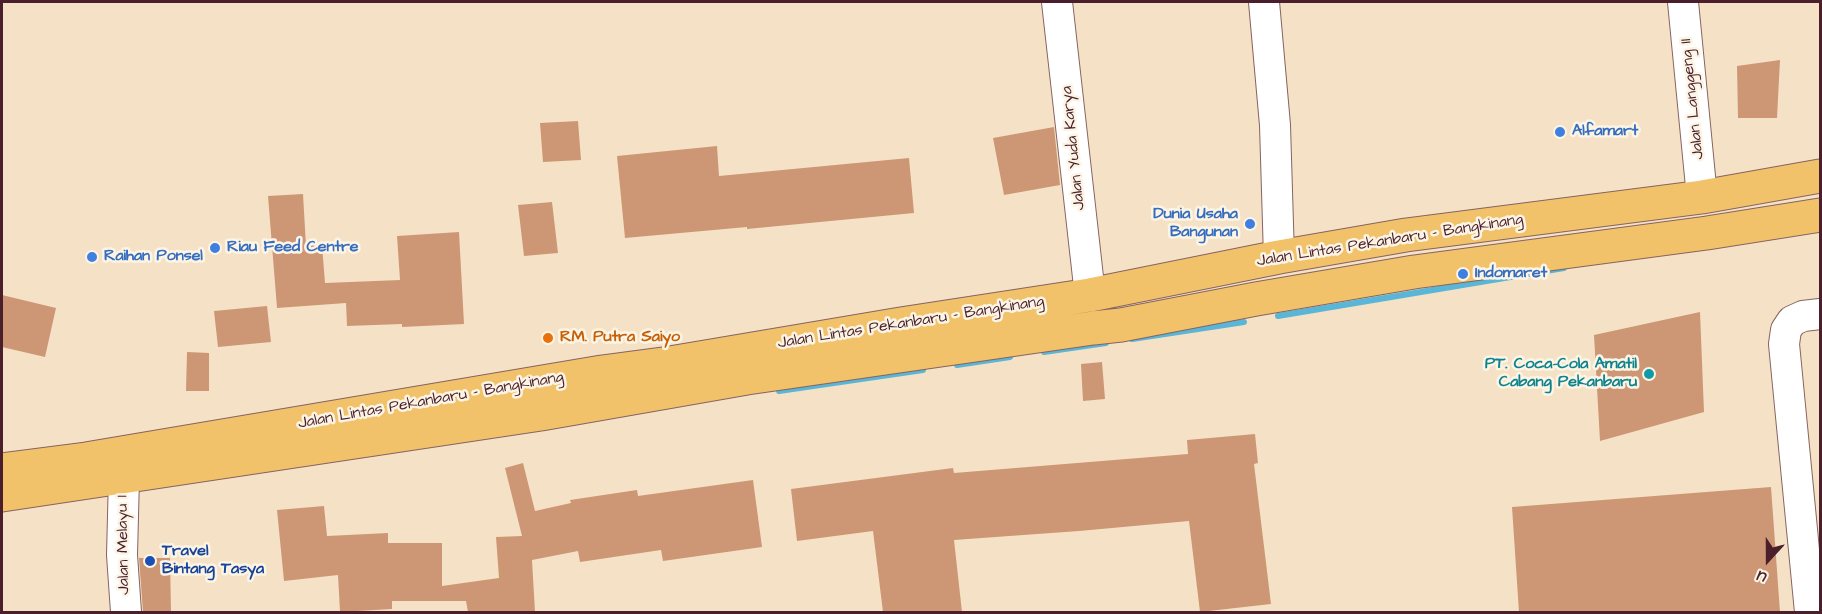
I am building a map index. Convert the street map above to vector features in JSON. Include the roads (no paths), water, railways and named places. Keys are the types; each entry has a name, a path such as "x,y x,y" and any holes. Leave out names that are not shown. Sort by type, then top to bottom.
{"highway":[{"name":"Jalan Lintas Pekanbaru - Bangkinang","path":"2,470 86,459 602,372 1090,295 1406,235 1702,196 1821,176"},
{"name":"Jalan Lintas Pekanbaru - Bangkinang","path":"2,495 541,414 747,378 1121,325 1414,272 1821,215"},
{"path":"1406,235 1414,272"}],"street":[{"name":"Jalan Yuda Karya","path":"1057,2 1090,295"},
{"path":"1264,2 1275,125 1279,258"},
{"name":"Jalan Langgeng II","path":"1683,2 1702,196"},
{"path":"1810,612 1784,344 1786,330 1792,321 1803,316 1821,314"},
{"name":"Jalan Melayu 1","path":"124,477 122,555 126,612"}],"waterway":[{"path":"1278,316 1564,268"},
{"path":"1132,339 1244,322"},
{"path":"1044,352 1106,343"},
{"path":"957,365 1010,357"},
{"path":"779,391 923,370"}],"place":[{"name":"Alfamart","path":"1560,132"},
{"name":"Dunia Usaha Bangunan","path":"1250,224"},
{"name":"Riau Feed Centre","path":"215,248"},
{"name":"Raihan Ponsel","path":"92,257"},
{"name":"Indomaret","path":"1463,274"},
{"name":"RM. Putra Saiyo","path":"548,338"},
{"name":"PT. Coca-Cola Amatil Cabang Pekanbaru","path":"1649,374"},
{"name":"Travel Bintang Tasya","path":"150,561"}]}
